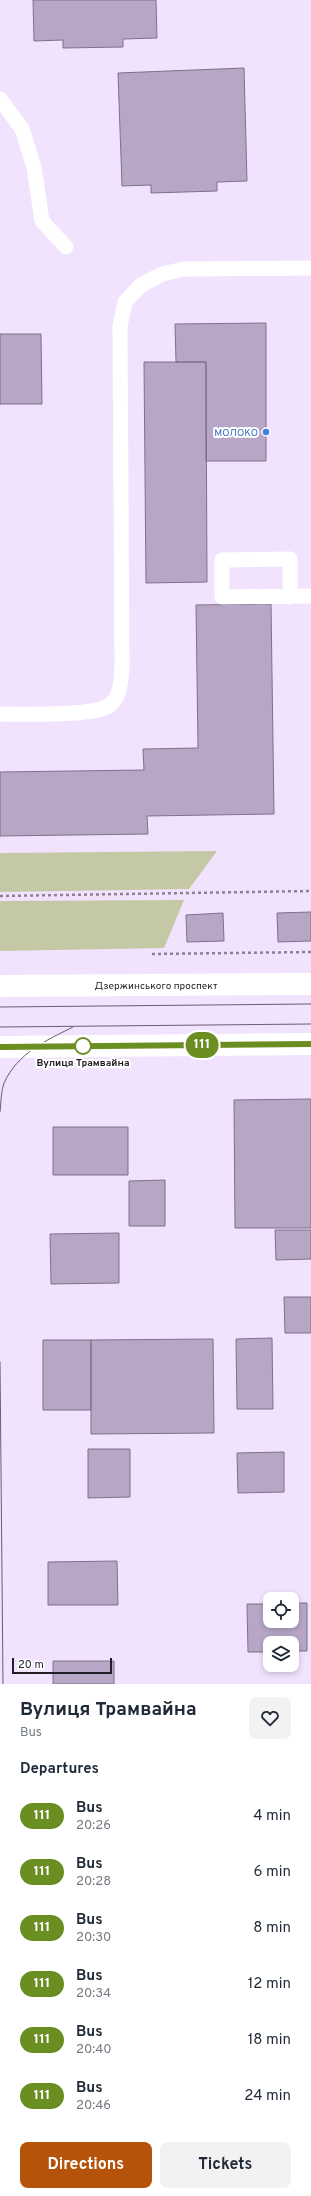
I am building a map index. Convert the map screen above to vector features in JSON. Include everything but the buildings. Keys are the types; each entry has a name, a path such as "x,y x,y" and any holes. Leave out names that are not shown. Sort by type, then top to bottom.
{"street":[{"name":"Дзержинського проспект","path":"0,986 311,984"},
{"path":"0,1047 311,1044"}],"lane":[{"path":"0,99 22,129 34,167 42,221 66,247"},
{"path":"0,714 94,711 111,704 119,690 122,667 120,326 125,302 141,285 162,274 184,268 311,268"},
{"path":"290,596 290,559 222,560 222,597 311,596"}],"path":[{"path":"0,896 311,891"},
{"path":"144,954 311,952"}],"green space":[{"path":"217,851 189,889 0,892 0,853"},
{"path":"184,900 164,948 0,951 0,901"}],"tram line":[{"path":"0,1007 311,1004"},
{"path":"0,1027 311,1024"},
{"path":"0,1112 4,1083 17,1064 33,1049 52,1037 73,1027"},
{"path":"0,1362 3,1684"}],"bus line":[{"name":"111","path":"0,1047 311,1044"}],"place":[{"name":"МОЛОКО","path":"266,432"},
{"name":"Вулиця Трамвайна","path":"83,1046"}]}
